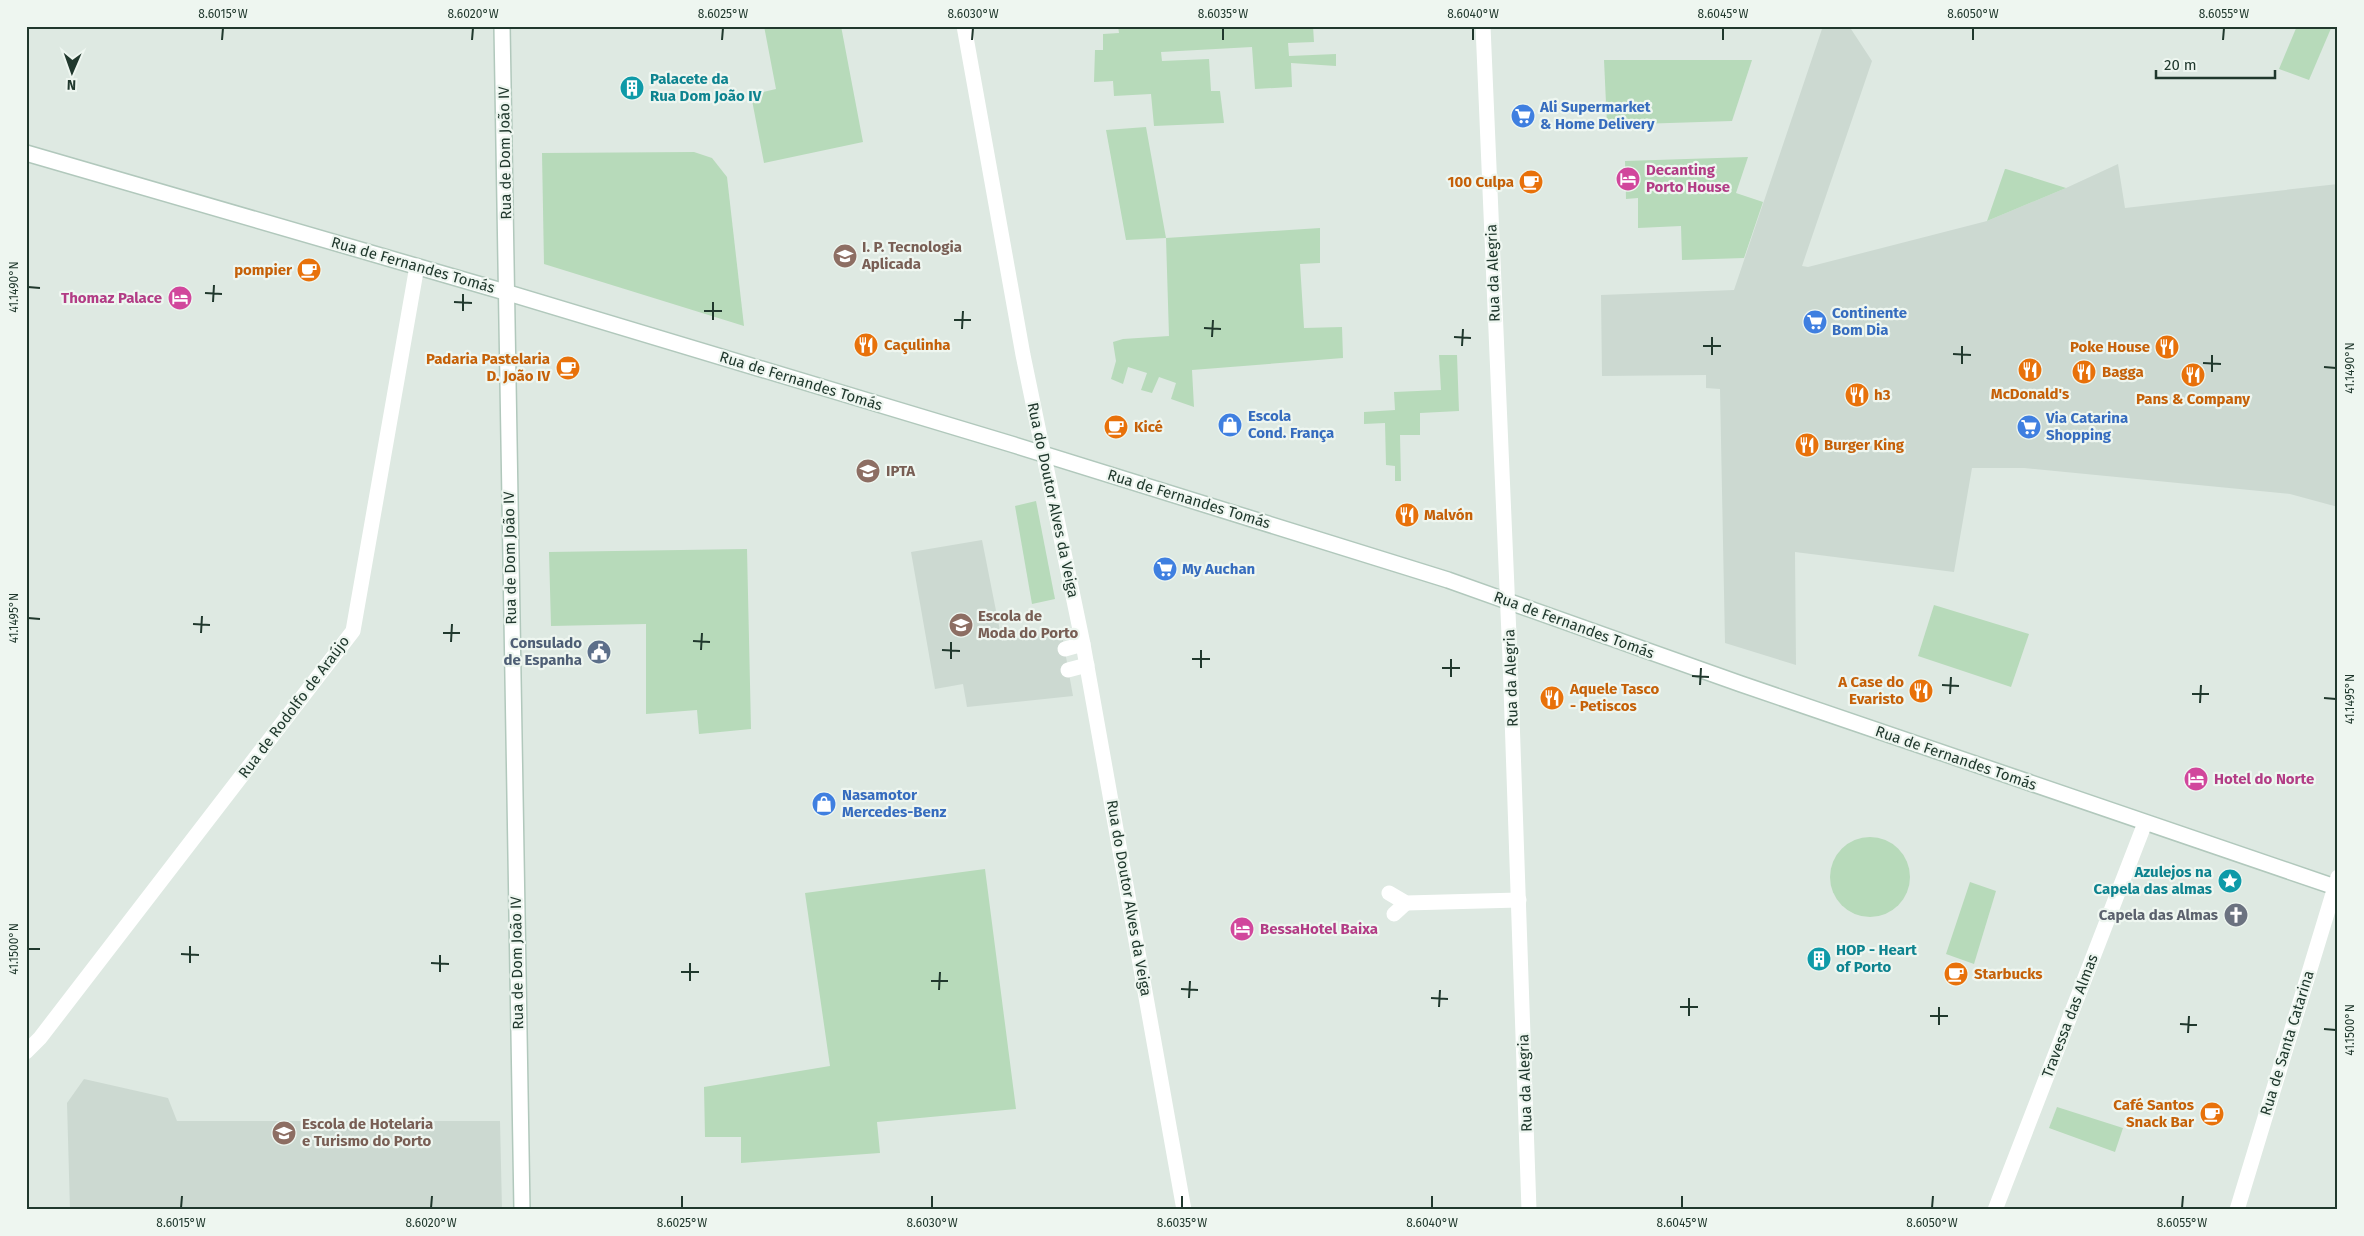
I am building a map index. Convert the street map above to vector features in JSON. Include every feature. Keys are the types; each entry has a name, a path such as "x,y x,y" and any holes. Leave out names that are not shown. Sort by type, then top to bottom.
{"street":[{"name":"Rua de Dom João IV","path":"502,26 522,1210"},
{"name":"Rua do Doutor Alves da Veiga","path":"964,26 1023,355 1084,644 1184,1210"},
{"name":"Rua da Alegria","path":"1483,26 1508,601 1529,1210"},
{"name":"Rua de Fernandes Tomás","path":"26,153 505,292 1044,454 1448,580 2145,823 2337,884"},
{"name":"Rua de Rodolfo de Araújo","path":"26,1052 40,1038 353,631 417,266"},
{"path":"1065,649 1084,644"},
{"path":"1068,670 1087,665"},
{"name":"Travessa das Almas","path":"1995,1210 2145,823"},
{"name":"Rua de Santa Catarina","path":"2236,1210 2337,884"},
{"path":"1389,893 1406,903 1519,900"},
{"path":"1394,914 1406,903"}],"shaded area":[{"name":"Via Catarina Shopping","path":"1823,26 1849,26 1872,61 1802,266 1808,267 1987,221 2118,164 2125,208 2338,184 2338,507 2290,494 2024,468 1972,468 1954,572 1795,552 1796,665 1725,643 1720,389 1706,388 1706,375 1602,376 1601,295 1734,290"},
{"name":"Escola de Moda do Porto","path":"982,540 1002,641 1061,629 1073,696 967,707 963,684 935,689 911,552"},
{"name":"Escola de Hotelaria e Turismo do Porto","path":"84,1079 168,1098 177,1121 500,1121 502,1210 70,1210 67,1103"}],"green space":[{"path":"764,26 841,26 863,142 764,163 751,95 776,89"},
{"path":"1118,26 1313,26 1314,42 1288,43 1289,56 1336,54 1336,66 1291,63 1292,87 1255,89 1252,47 1161,52 1162,61 1209,59 1211,91 1220,91 1224,123 1154,126 1151,94 1114,96 1113,81 1094,82 1095,50 1103,50 1103,34 1119,33"},
{"path":"2297,26 2332,26 2309,80 2279,69"},
{"path":"1604,60 1752,60 1732,121 1607,125"},
{"path":"1146,127 1166,238 1126,240 1106,130"},
{"path":"694,152 712,158 727,177 744,326 544,264 542,153"},
{"path":"1748,157 1736,193 1763,202 1744,258 1682,260 1681,226 1638,228 1638,198 1626,199 1625,161"},
{"path":"2006,169 2066,188 1987,221"},
{"path":"1320,228 1320,263 1300,264 1304,328 1342,327 1343,358 1192,370 1194,407 1171,399 1176,383 1159,377 1152,393 1141,390 1147,373 1128,367 1123,384 1111,379 1116,361 1113,342 1123,339 1169,336 1166,238"},
{"path":"1439,355 1457,355 1459,411 1420,413 1420,435 1400,435 1401,481 1395,481 1395,466 1386,465 1385,423 1364,424 1364,412 1395,410 1394,392 1441,390"},
{"path":"1036,501 1055,599 1032,604 1015,506"},
{"path":"747,549 751,729 699,734 697,710 646,714 646,624 551,626 549,552"},
{"path":"1934,605 2029,634 2011,687 1918,656"},
{"path":"1862,837 1878,837 1899,848 1910,869 1910,885 1899,906 1878,917 1862,917 1848,911 1836,899 1830,885 1830,869 1836,855 1848,843"},
{"path":"985,869 1016,1109 877,1122 880,1153 741,1163 741,1137 705,1137 704,1087 830,1066 805,893"},
{"path":"1970,882 1996,891 1974,964 1946,954"},
{"path":"2057,1107 2123,1128 2115,1152 2049,1128"}],"place":[{"name":"Palacete da Rua Dom João IV","path":"632,88"},
{"name":"Ali Supermarket & Home Delivery","path":"1523,116"},
{"name":"Decanting Porto House","path":"1628,179"},
{"name":"100 Culpa","path":"1531,182"},
{"name":"I. P. Tecnologia Aplicada","path":"845,256"},
{"name":"pompier","path":"309,270"},
{"name":"Thomaz Palace","path":"180,298"},
{"name":"Continente Bom Dia","path":"1815,322"},
{"name":"Caçulinha","path":"866,345"},
{"name":"Poke House","path":"2167,347"},
{"name":"Padaria Pastelaria D. João IV","path":"568,368"},
{"name":"McDonald's","path":"2030,370"},
{"name":"Bagga","path":"2084,372"},
{"name":"Pans & Company","path":"2193,375"},
{"name":"h3","path":"1857,395"},
{"name":"Escola Cond. França","path":"1230,425"},
{"name":"Kicé","path":"1116,427"},
{"name":"Via Catarina Shopping","path":"2029,427"},
{"name":"Burger King","path":"1807,445"},
{"name":"IPTA","path":"868,471"},
{"name":"Malvón","path":"1407,515"},
{"name":"My Auchan","path":"1165,569"},
{"name":"Escola de Moda do Porto","path":"961,625"},
{"name":"Consulado de Espanha","path":"599,652"},
{"name":"A Case do Evaristo","path":"1921,691"},
{"name":"Aquele Tasco - Petiscos","path":"1552,698"},
{"name":"Hotel do Norte","path":"2196,779"},
{"name":"Nasamotor Mercedes-Benz","path":"824,804"},
{"name":"Azulejos na Capela das almas","path":"2230,881"},
{"name":"Capela das Almas","path":"2236,915"},
{"name":"BessaHotel Baixa","path":"1242,929"},
{"name":"HOP - Heart of Porto","path":"1819,959"},
{"name":"Starbucks","path":"1956,974"},
{"name":"Café Santos Snack Bar","path":"2212,1114"},
{"name":"Escola de Hotelaria e Turismo do Porto","path":"284,1133"}]}
